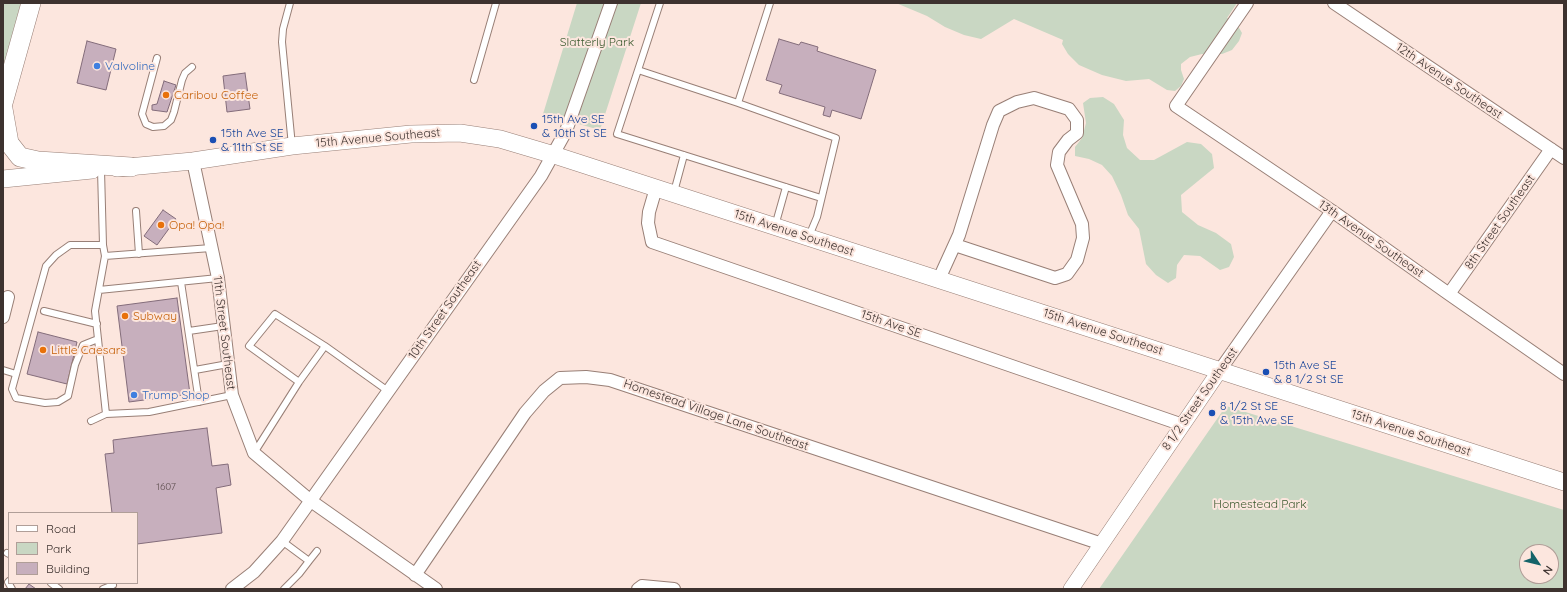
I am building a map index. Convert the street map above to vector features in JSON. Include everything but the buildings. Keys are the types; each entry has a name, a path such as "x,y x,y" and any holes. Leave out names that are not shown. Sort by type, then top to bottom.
{"main road":[{"path":"3,103 31,3"},
{"path":"3,109 9,144 20,157 38,160 131,167"},
{"name":"15th Avenue Southeast","path":"3,179 193,161 292,146 411,134 460,133 500,139 554,154 1564,482"}],"street":[{"name":"10th Street Southeast","path":"232,589 254,572 282,541 541,176 566,131 611,3"},
{"name":"13th Avenue Southeast","path":"1247,3 1176,106 1332,211 1564,374"},
{"name":"12th Avenue Southeast","path":"1334,3 1564,158"},
{"path":"939,279 959,235 981,162 999,111 1017,102 1034,98 1069,110 1077,120 1077,132 1068,140 1059,152 1057,165 1082,224 1083,238 1077,260 1067,274 1055,278 955,245"},
{"name":"8th Street Southeast","path":"1449,294 1551,149"},
{"name":"11th Street Southeast","path":"193,161 218,278 232,395 254,453 311,501 436,589"},
{"name":"15th Ave SE","path":"656,188 649,212 648,223 652,242 1183,425"},
{"name":"8 1/2 Street Southeast","path":"1071,589 1220,370 1332,211"},
{"path":"3,317 8,297"},
{"name":"Homestead Village Lane Southeast","path":"415,575 525,413 544,391 560,378 586,377 610,380 1102,544"},
{"path":"638,589 642,586 674,589"}],"lane":[{"path":"290,3 283,29 282,42 292,146"},
{"path":"474,80 496,3"},
{"path":"660,3 617,134 821,198"},
{"path":"738,103 770,3"},
{"path":"157,58 142,114 146,124 153,127 164,126 171,120 185,73 192,68"},
{"path":"638,70 738,103 836,138 817,217 809,237"},
{"path":"674,194 684,155"},
{"path":"101,170 103,245 106,256 95,311 106,414"},
{"path":"775,226 786,187"},
{"path":"136,211 139,254"},
{"path":"98,339 83,344 75,365 68,396 58,402 45,403 16,398 12,389 46,266 56,255 70,245 103,245"},
{"path":"106,256 211,248"},
{"path":"99,290 218,278"},
{"path":"181,282 199,402"},
{"path":"44,311 97,324"},
{"path":"299,382 248,346 275,314 325,346 388,391"},
{"path":"188,331 224,326"},
{"path":"254,453 299,382 325,346"},
{"path":"195,370 228,364"},
{"path":"3,370 16,374"},
{"path":"90,421 106,414 149,412 232,395"},
{"path":"282,541 309,561"},
{"path":"284,589 299,574 317,551"},
{"path":"103,589 113,585"}],"green space":[{"path":"3,3 21,3 3,68"},
{"name":"Slatterly Park","path":"577,3 641,3 600,130 543,114"},
{"path":"896,3 1237,3 1227,18 1231,19 1238,26 1242,33 1239,41 1232,50 1222,54 1202,54 1190,57 1181,64 1184,79 1181,86 1175,91 1167,90 1149,79 1126,81 1102,75 1079,65 1068,54 1062,44 1063,40 1014,19 981,39 964,35 945,27 927,16"},
{"path":"1103,97 1114,104 1124,120 1123,135 1127,148 1140,160 1154,160 1187,142 1201,144 1212,154 1214,168 1181,195 1182,212 1198,225 1216,233 1231,244 1234,257 1229,267 1220,270 1200,256 1184,255 1177,265 1176,278 1168,283 1156,275 1146,264 1139,229 1128,215 1112,176 1102,165 1089,159 1075,156 1075,147 1082,138 1086,123 1083,103 1090,98"},
{"name":"Homestead Park","path":"1226,406 1564,510 1564,589 1099,589"}],"place":[{"name":"Valvoline","path":"97,66"},
{"name":"Caribou Coffee","path":"166,95"},
{"name":"15th Ave SE & 10th St SE","path":"534,126"},
{"name":"15th Ave SE & 11th St SE","path":"213,140"},
{"name":"Opa! Opa!","path":"161,225"},
{"name":"Subway","path":"125,316"},
{"name":"Little Caesars","path":"43,350"},
{"name":"15th Ave SE & 8 1/2 St SE","path":"1266,372"},
{"name":"Trump Shop","path":"134,395"},
{"name":"8 1/2 St SE & 15th Ave SE","path":"1212,413"}]}
